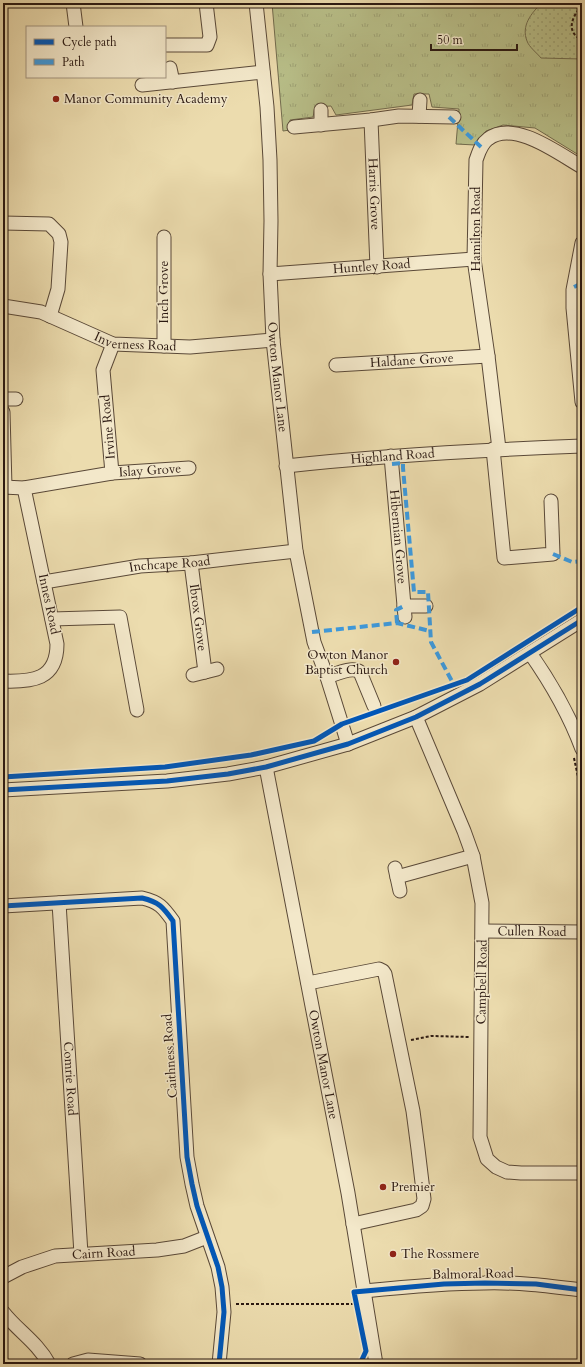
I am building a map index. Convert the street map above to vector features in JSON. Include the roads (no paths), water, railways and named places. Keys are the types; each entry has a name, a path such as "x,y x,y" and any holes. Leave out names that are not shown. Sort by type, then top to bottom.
{"street":[{"path":"73,3 76,26"},
{"path":"166,45 207,45 210,38 206,3"},
{"name":"Owton Manor Lane","path":"256,3 270,160 270,274 273,340 296,550 314,642 327,676 348,744"},
{"path":"170,68 173,82"},
{"path":"142,85 263,72"},
{"path":"419,116 420,100"},
{"path":"321,110 321,125"},
{"path":"294,127 371,120 387,117 454,117"},
{"name":"Harris Grove","path":"371,120 377,267"},
{"name":"Hamilton Road","path":"496,449 488,356 474,260 476,160 481,147 487,139 495,134 518,133 531,137 582,167"},
{"path":"3,223 49,224 59,234 62,242 60,278 55,302 50,316"},
{"name":"Inch Grove","path":"164,237 164,346"},
{"path":"582,243 573,290 573,308 582,402"},
{"name":"Huntley Road","path":"270,274 474,260"},
{"name":"Inverness Road","path":"3,306 41,312 113,344 190,347 273,340"},
{"name":"Irvine Road","path":"4,487 24,488 112,473 103,370 113,344"},
{"name":"Haldane Grove","path":"336,365 488,356"},
{"path":"3,412 4,487"},
{"name":"Highland Road","path":"286,466 392,456 496,449 582,446"},
{"path":"496,449 504,558 554,554 551,501"},
{"name":"Hibernian Grove","path":"392,456 405,611 426,606"},
{"name":"Islay Grove","path":"112,473 189,468"},
{"name":"Innes Road","path":"3,681 24,682 38,678 48,671 54,664 57,655 57,644 24,488"},
{"name":"Inchcape Road","path":"44,582 140,566 191,563 296,550"},
{"name":"Ibrox Grove","path":"191,563 205,672"},
{"path":"52,619 120,617 136,710"},
{"path":"3,790 167,781 228,774 266,767 348,744 416,717 480,684 582,620"},
{"path":"530,653 566,710 582,749"},
{"path":"327,676 351,670 358,670 374,706"},
{"name":"Campbell Road","path":"416,717 473,856 482,903 483,931 480,1137 488,1159 496,1167 507,1172 582,1172"},
{"name":"Owton Manor Lane","path":"266,767 353,1224 376,1364"},
{"path":"400,891 396,873 473,856"},
{"name":"Caithness Road","path":"3,906 142,898 164,907 173,921 187,1156 192,1184 207,1237 218,1267 224,1304 219,1364"},
{"name":"Comrie Road","path":"59,903 81,1254"},
{"name":"Cullen Road","path":"483,931 582,932"},
{"path":"308,983 379,969 386,974 413,1111 424,1199 422,1206 416,1210 353,1224"},
{"name":"Cairn Road","path":"3,1277 41,1259 55,1256 157,1250 184,1246 207,1237"},
{"name":"Balmoral Road","path":"364,1290 444,1284 485,1283 536,1284 582,1290"},
{"path":"3,1312 12,1323 35,1344 45,1356 48,1364"},
{"path":"74,1364 88,1360 140,1364"}],"place":[{"name":"Manor Community Academy","path":"56,99"},
{"name":"Owton Manor Baptist Church","path":"396,662"},
{"name":"Premier","path":"383,1187"},
{"name":"The Rossmere","path":"393,1254"}]}
